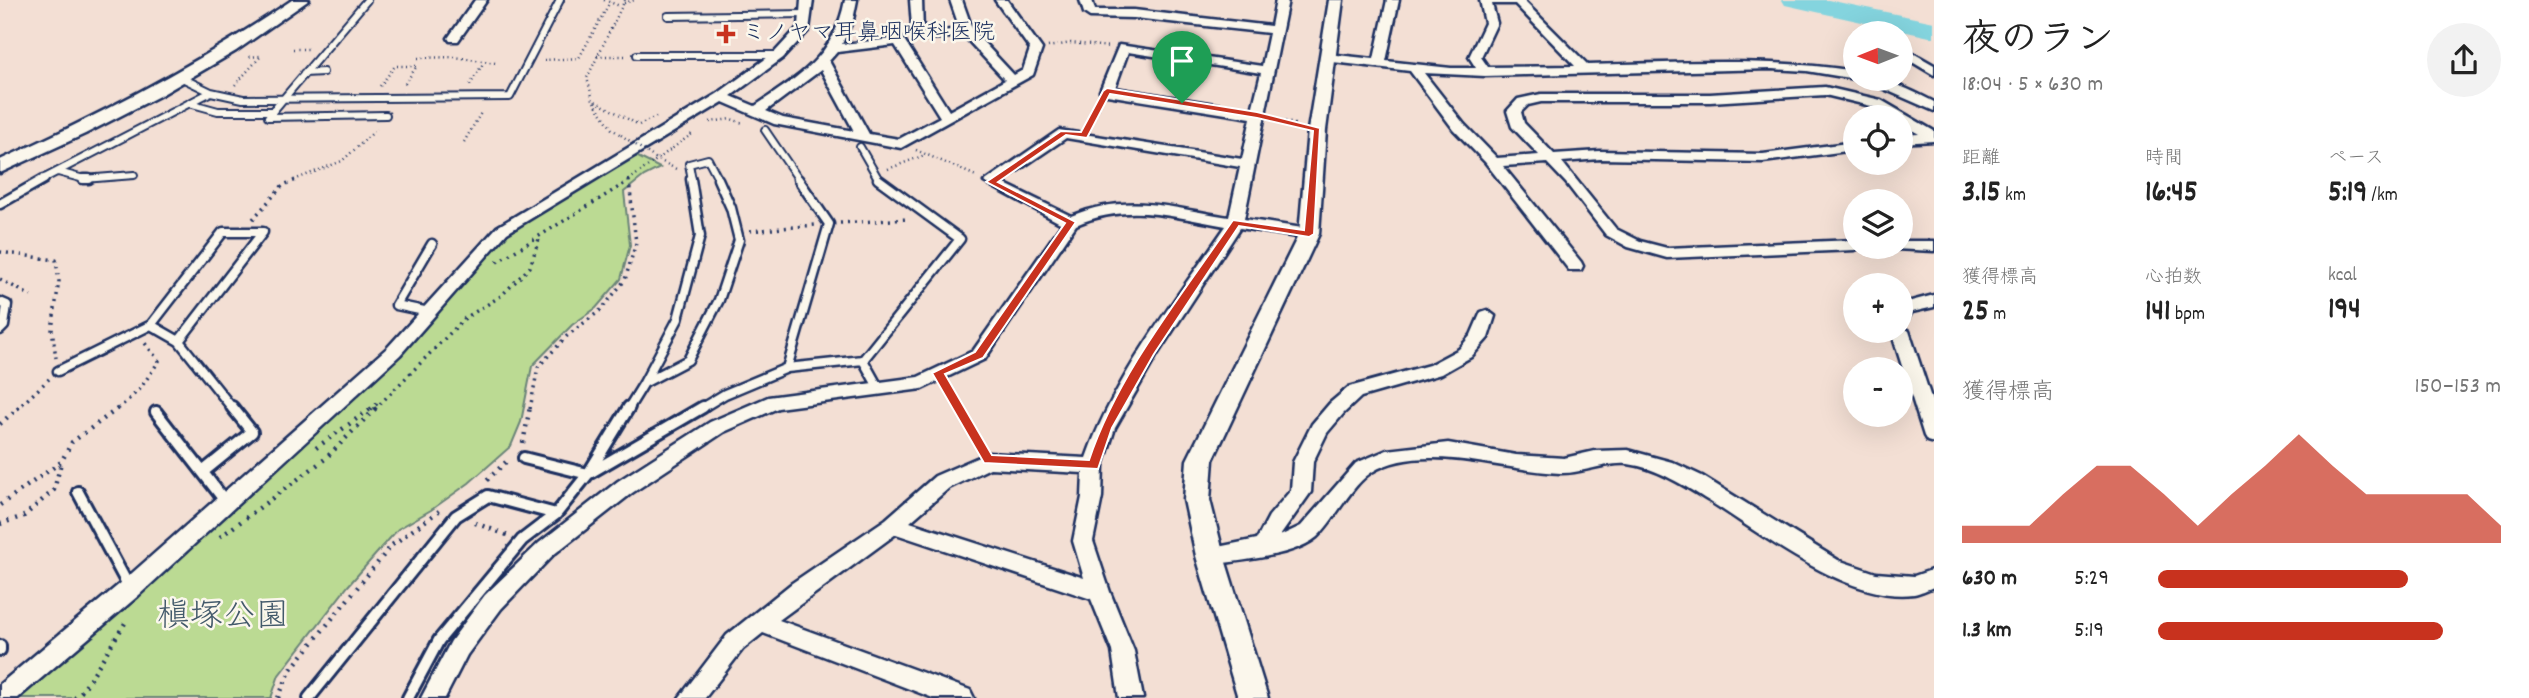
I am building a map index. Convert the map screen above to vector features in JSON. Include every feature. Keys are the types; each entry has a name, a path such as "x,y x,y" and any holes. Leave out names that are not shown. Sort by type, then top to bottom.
{"street":[{"path":"0,158 139,90 226,40 286,0"},
{"path":"0,167 77,133 180,77 302,0"},
{"path":"454,38 481,0"},
{"path":"756,112 823,62 836,48 849,20 851,0"},
{"path":"916,0 917,37"},
{"path":"956,0 967,32 1013,82"},
{"path":"722,97 779,121 861,141 901,144 1029,72 1035,49 1001,0"},
{"path":"1086,0 1090,13 1134,14 1275,30"},
{"path":"1131,698 1123,651 1099,592 1083,541 1092,497 1093,466 1105,428 1150,352 1236,222 1282,0"},
{"path":"1253,698 1210,556 1197,500 1199,460 1309,234 1317,130 1336,0"},
{"path":"1379,65 1393,0"},
{"path":"1485,72 1475,57 1491,23 1485,1 1518,1 1586,70"},
{"path":"1,698 130,589 225,500 394,351 502,230 722,97 779,55 805,27 807,7"},
{"path":"836,48 967,32"},
{"path":"899,41 947,118"},
{"path":"1257,115 1107,91 1124,48 1266,70"},
{"path":"1913,57 1932,68"},
{"path":"1328,58 1379,65 1485,72 1772,65 1807,66 1843,73"},
{"path":"823,62 848,104 861,141"},
{"path":"1414,68 1459,127 1493,163 1575,266"},
{"path":"1843,246 1667,253 1645,247 1611,232 1550,158 1517,124 1514,111 1523,102 1541,98 1710,99 1825,90 1875,103 1934,137"},
{"path":"1903,91 1934,107"},
{"path":"1071,222 991,182 1064,132 1247,164"},
{"path":"1913,138 1934,137"},
{"path":"1493,163 1625,155 1763,158 1843,147"},
{"path":"433,698 459,648 493,601 546,549 625,488 717,427 775,402 922,383 979,355 1071,222 1096,211 1131,206 1309,234"},
{"path":"1913,246 1934,246"},
{"path":"1913,306 1934,301"},
{"path":"1263,548 1276,522 1301,492 1303,462 1319,429 1337,408 1355,392 1435,370 1465,353 1479,338 1487,316"},
{"path":"1904,343 1934,436"},
{"path":"1210,556 1282,544 1308,532 1363,468 1387,457 1448,450 1516,463 1564,466 1595,457 1628,457 1665,467 1695,482 1831,567 1876,582 1914,585 1933,579"},
{"path":"691,698 735,642 864,543 893,525 942,482 988,460 1093,466"},
{"path":"893,525 1099,592"},
{"path":"759,622 962,698"}],"lane":[{"path":"367,0 268,117 386,115"},
{"path":"180,77 211,92 243,99 510,97 560,0"},
{"path":"668,16 807,7"},
{"path":"636,55 779,55"},
{"path":"304,73 323,72"},
{"path":"0,204 5,198 211,92"},
{"path":"189,103 218,111 272,111"},
{"path":"765,130 829,224 787,368"},
{"path":"518,455 588,474 725,394 787,368 863,360 960,239 880,182 861,141"},
{"path":"408,698 439,640 522,540 556,514 588,474 644,383 678,319 700,236 689,164 708,159 735,212 739,240 719,300 688,360 644,383"},
{"path":"58,172 85,179 134,175"},
{"path":"58,371 151,324 223,232 263,232 179,341"},
{"path":"429,312 396,305 432,244"},
{"path":"0,302 7,305 4,326 0,330"},
{"path":"151,324 179,341 252,432 204,471"},
{"path":"863,360 877,387"},
{"path":"156,412 225,500"},
{"path":"78,492 130,589"},
{"path":"309,698 456,516 488,496 556,514"},
{"path":"439,640 459,648"}],"path":[{"path":"604,0 623,3 635,0"},
{"path":"527,61 579,58 610,2"},
{"path":"623,3 587,78 593,100 612,129 655,158 691,176"},
{"path":"1035,49 1071,43 1124,48"},
{"path":"226,94 261,56 245,57 255,51"},
{"path":"597,56 636,55"},
{"path":"418,58 455,57 496,63"},
{"path":"467,90 485,61"},
{"path":"373,96 395,66 416,66 397,96"},
{"path":"1084,136 1107,91"},
{"path":"464,142 490,97"},
{"path":"593,100 639,125 661,115"},
{"path":"243,232 283,185 342,161 376,131 386,115"},
{"path":"1257,115 1317,130"},
{"path":"874,173 925,155"},
{"path":"482,484 518,455 523,444 538,367 567,336 601,310 625,280 636,243 629,181"},
{"path":"213,542 325,459 465,318 501,296 530,267 540,236"},
{"path":"0,252 56,260 58,282 52,329 58,371 0,424"},
{"path":"0,279 31,296"},
{"path":"0,524 24,516 54,490 62,455 72,441 137,394 159,361 136,332"},
{"path":"938,373 988,460"},
{"path":"0,505 61,462"},
{"path":"278,698 291,669 392,545 447,506"},
{"path":"435,513 456,516 522,540"},
{"path":"75,698 83,690 132,613"}],"green space":[{"name":"槇塚公園","path":"636,156 660,168 644,176 624,192 630,245 621,279 596,308 572,325 532,366 521,422 511,446 469,483 398,529 348,586 279,675 271,698 11,698 415,340 468,274 503,238 550,204"}],"waterway":[{"path":"1794,0 1934,30"}],"place":[{"name":"ミノヤマ耳鼻咽喉科医院","path":"726,34"}],"route":[{"path":"1107,91 1182,103 1257,115 1317,130 1309,234 1236,222 1150,352 1105,428 1093,466 988,460 938,373 979,355 1071,222 991,182 1064,132 1084,136 1107,91"}]}
